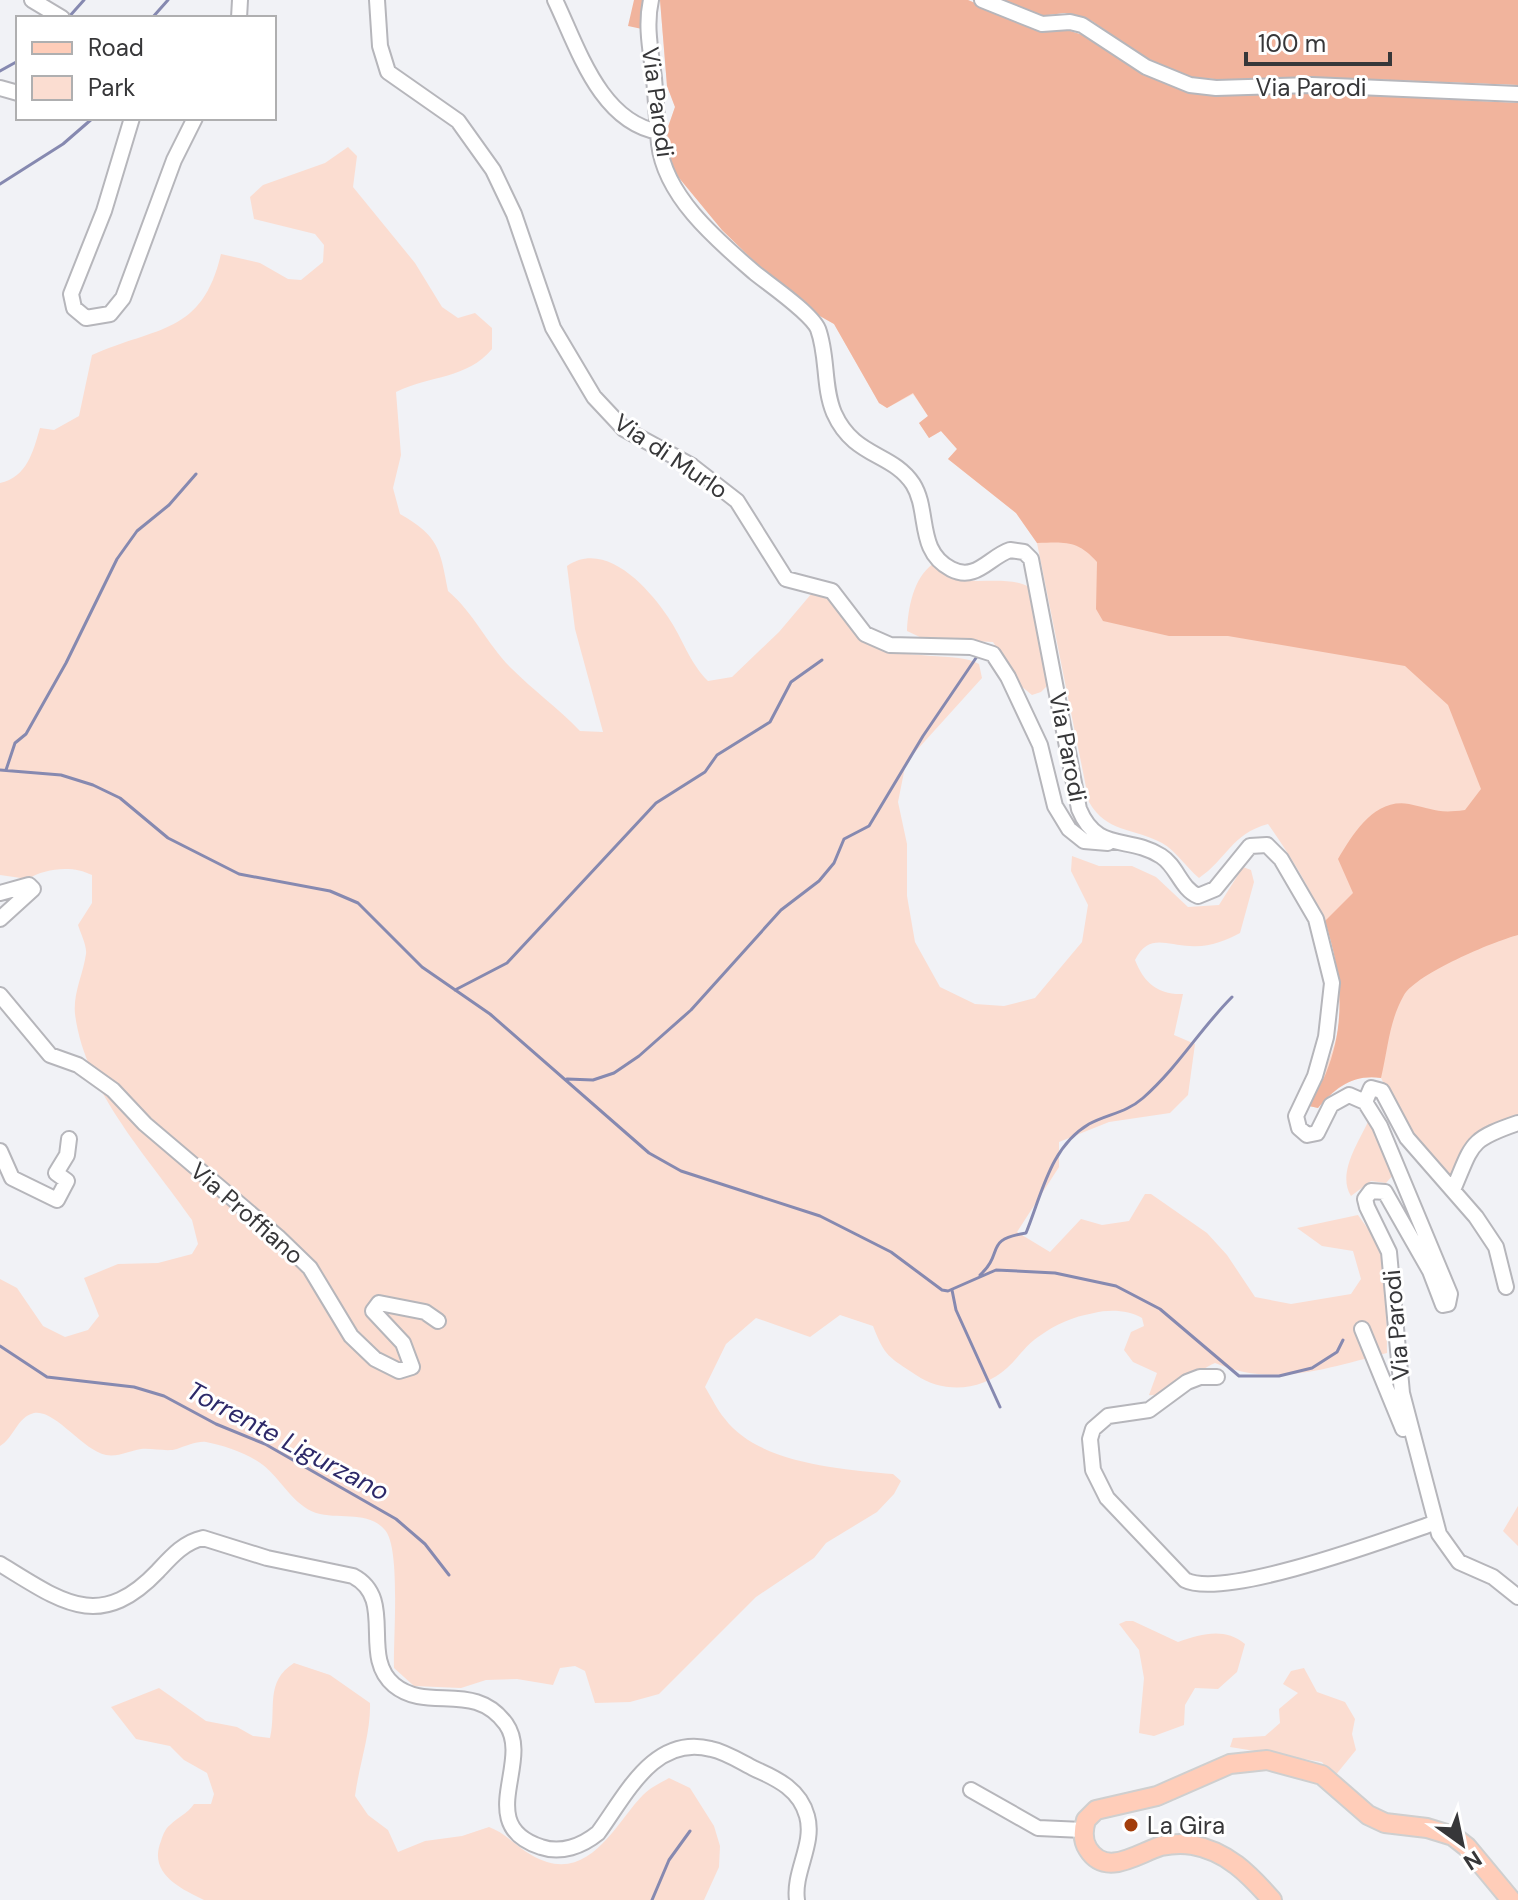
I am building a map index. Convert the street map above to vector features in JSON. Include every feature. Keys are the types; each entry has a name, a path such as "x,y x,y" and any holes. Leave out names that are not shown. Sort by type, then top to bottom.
{"main road":[{"path":"1272,1900 1245,1871 1213,1851 1176,1844 1119,1863 1103,1861 1089,1851 1083,1830 1086,1820 1096,1810 1157,1796 1230,1764 1267,1760 1322,1775 1368,1815 1385,1823 1427,1828 1453,1836 1467,1847 1511,1900"}],"street":[{"path":"32,0 59,16"},
{"name":"Via di Murlo","path":"377,0 380,46 392,76 458,121 493,170 507,198 543,304 566,353 608,414 624,429 724,488 743,510 786,579 832,591 865,634 890,645 971,647 993,654 1008,677 1040,745 1061,819 1084,841 1096,844 1113,842"},
{"path":"555,0 606,99 628,122 659,132"},
{"name":"Via Parodi","path":"651,0 648,21 659,146 669,174 713,237 815,325 829,397 838,422 856,445 908,477 918,494 929,545 940,560 958,572 968,573 987,566 1010,550 1024,552 1031,559 1079,809 1089,828 1113,842 1158,854 1172,866 1190,892 1203,896 1215,889 1250,846 1264,844 1276,852 1316,919 1332,983 1326,1037 1315,1076 1296,1116 1298,1124 1303,1133 1314,1135 1339,1098 1353,1096 1365,1102 1380,1126 1450,1294 1448,1304 1443,1305 1430,1271 1400,1215 1385,1192 1371,1191 1366,1203 1389,1252 1395,1348 1402,1393 1430,1494 1434,1523 1445,1547 1459,1562 1493,1577 1518,1597"},
{"name":"Via Parodi","path":"982,0 1042,24 1058,21 1082,25 1146,67 1190,85 1216,88 1312,85 1518,94"},
{"path":"131,120 104,211 71,294 72,304 82,317 104,317 123,298 174,160 194,120"},
{"path":"0,893 29,885 33,889 0,919"},
{"name":"Via Proffiano","path":"0,995 50,1055 78,1065 113,1090 155,1134 278,1237 310,1268 340,1321 375,1359 399,1371 412,1367 403,1343 373,1311 379,1303 425,1312 438,1321"},
{"path":"1365,1102 1371,1088 1382,1091 1407,1138 1453,1190 1496,1247 1506,1287"},
{"path":"1453,1190 1471,1146 1482,1136 1518,1123"},
{"path":"0,1151 12,1178 57,1200 67,1181 56,1173 67,1155 69,1139"},
{"path":"1362,1329 1418,1458"},
{"path":"1217,1377 1200,1377 1187,1382 1149,1410 1108,1416 1093,1429 1090,1439 1093,1470 1107,1498 1185,1580 1196,1586 1219,1586 1325,1559 1434,1523"},
{"path":"0,1564 51,1596 93,1607 127,1598 172,1556 203,1538 267,1558 353,1576 365,1583 376,1601 377,1644 383,1666 394,1685 418,1697 455,1696 472,1700 488,1707 507,1727 514,1752 506,1807 512,1826 528,1842 550,1849 586,1842 598,1833 654,1759 683,1746 711,1749 782,1782 802,1803 809,1834 797,1881 797,1900"},
{"path":"971,1790 1038,1828 1083,1830"}],"green space":[{"path":"660,0 968,0 1040,31 1067,30 1089,37 1157,80 1192,93 1318,93 1518,103 1518,1119 1492,1125 1474,1136 1451,1177 1405,1125 1381,1078 1353,1080 1331,1094 1318,1108 1309,1106 1338,1030 1338,974 1324,921 1298,871 1268,824 1237,840 1199,878 1167,846 1112,824 1089,802 1037,543 1016,513 948,459 957,449 941,431 929,438 919,423 928,416 913,394 887,408 879,403 834,324 811,311 758,265 722,230 675,173 667,130 675,107 667,86"},
{"path":"348,147 357,156 353,187 415,263 442,307 458,318 475,313 492,328 492,349 482,359 460,371 396,392 401,455 393,488 400,514 423,529 436,545 448,591 502,659 580,731 603,732 575,629 567,566 581,559 596,559 624,570 649,592 708,681 732,677 779,632 812,593 819,593 834,603 856,634 870,645 897,653 958,658 979,664 982,678 906,762 898,802 907,844 907,896 915,942 940,987 975,1004 1004,1006 1035,998 1082,942 1088,905 1071,871 1072,856 1099,866 1132,866 1156,877 1188,907 1219,905 1243,867 1251,870 1254,882 1240,933 1203,946 1152,943 1135,960 1153,986 1166,992 1183,994 1174,1035 1195,1044 1188,1095 1170,1113 1109,1122 1059,1142 1059,1167 1017,1232 1050,1252 1081,1219 1102,1225 1129,1221 1145,1194 1151,1194 1207,1233 1227,1255 1255,1297 1291,1304 1351,1294 1361,1279 1353,1251 1322,1246 1297,1228 1358,1215 1381,1247 1386,1270 1387,1353 1322,1369 1280,1375 1237,1370 1215,1363 1171,1388 1149,1395 1157,1373 1133,1362 1124,1350 1131,1332 1144,1326 1142,1318 1125,1312 1106,1311 1078,1317 1051,1328 997,1376 975,1385 951,1387 927,1381 894,1360 881,1344 873,1326 840,1315 810,1337 756,1318 726,1344 705,1387 725,1419 758,1446 780,1455 826,1466 893,1474 901,1481 894,1494 877,1512 826,1543 814,1558 756,1597 659,1694 630,1702 595,1703 585,1671 575,1666 560,1668 553,1685 517,1679 486,1680 461,1688 414,1686 394,1668 395,1574 390,1540 385,1530 370,1520 325,1515 308,1509 263,1465 236,1450 203,1442 173,1450 141,1449 106,1455 97,1452 42,1413 28,1415 0,1446 0,1279 17,1288 43,1326 65,1337 88,1330 99,1316 84,1278 118,1264 158,1263 192,1254 198,1244 192,1220 121,1123 91,1070 81,1043 75,1006 86,951 78,925 92,903 92,875 59,869 28,879 0,875 0,483 23,469 40,428 54,430 79,416 92,355 156,332 189,314 202,300 213,280 221,254 260,263 288,279 301,280 323,262 324,245 315,234 254,219 250,197 263,185 325,163"},
{"path":"933,564 954,578 1006,581 1031,588 1049,684 1041,692 1032,695 1021,686 993,642 924,639 907,631 916,586"},
{"path":"1368,1122 1394,1174 1386,1183 1371,1181 1351,1196 1346,1178 1348,1168"},
{"path":"1518,1506 1518,1546 1503,1531"},
{"path":"1133,1621 1178,1642 1213,1634 1229,1635 1245,1644 1237,1672 1218,1689 1195,1688 1185,1705 1184,1725 1154,1736 1139,1733 1144,1678 1139,1650 1119,1624"},
{"path":"294,1663 330,1675 370,1703 369,1726 355,1796 368,1815 388,1830 398,1852 425,1841 462,1836 489,1827 547,1862 563,1864 578,1861 603,1843 646,1792 669,1778 690,1788 714,1826 720,1846 719,1867 704,1900 204,1900 185,1890 162,1871 158,1852 164,1832 173,1822 194,1804 211,1804 214,1794 207,1773 184,1760 170,1746 136,1739 111,1707 159,1688 206,1721 237,1727 253,1736 270,1738 275,1687 285,1670"},
{"path":"1304,1668 1317,1692 1345,1702 1355,1719 1352,1734 1356,1750 1334,1777 1322,1762 1230,1747 1233,1738 1265,1736 1280,1723 1279,1709 1298,1693 1283,1684 1291,1671"}],"shaded area":[{"path":"634,0 644,0 642,29 628,26"},
{"path":"660,0 968,0 1040,31 1067,30 1089,37 1157,80 1192,93 1318,93 1518,103 1518,935 1456,959 1412,986 1395,1015 1381,1078 1353,1080 1331,1094 1318,1108 1309,1106 1333,1054 1339,1016 1338,978 1325,921 1353,893 1338,859 1350,839 1375,812 1397,804 1442,811 1465,810 1481,789 1448,705 1405,666 1228,636 1169,636 1103,621 1096,609 1097,562 1077,546 1056,542 1037,543 1016,513 948,459 957,449 941,431 929,438 919,423 928,416 913,393 887,408 879,403 834,324 811,311 758,265 722,230 675,173 668,154 667,130 675,107 667,86"},
{"path":"1002,0 1518,0 1518,85 1314,77 1227,80 1189,77 1152,63 1092,21 1065,13 1040,16"}],"waterway":[{"path":"70,16 84,0"},
{"path":"154,16 168,0"},
{"path":"0,71 16,62"},
{"path":"0,184 63,144 91,120"},
{"path":"6,770 15,743 26,734 66,663 117,559 137,531 169,505 196,474"},
{"path":"567,1079 593,1080 614,1073 639,1056 691,1010 781,910 819,881 834,863 844,839 869,826 923,736 978,655"},
{"path":"455,990 507,963 656,803 705,772 717,755 770,722 791,682 822,660"},
{"path":"0,770 61,775 93,785 120,798 168,838 239,874 330,891 358,903 422,967 490,1014 649,1153 681,1171 820,1216 891,1252 942,1290 948,1291 996,1270 1055,1273 1116,1286 1160,1309 1239,1376 1279,1376 1312,1368 1337,1352 1343,1340"},
{"path":"980,1275 992,1260 999,1243 1026,1233 1049,1172 1065,1145 1089,1124 1130,1107 1143,1098 1232,997"},
{"path":"952,1290 956,1310 1000,1407"},
{"name":"Torrente Ligurzano","path":"0,1346 47,1377 134,1387 164,1396 216,1424 265,1444 396,1519 425,1544 449,1575"},
{"path":"652,1900 669,1860 690,1831"}],"place":[{"name":"La Gira","path":"1131,1825"}]}
